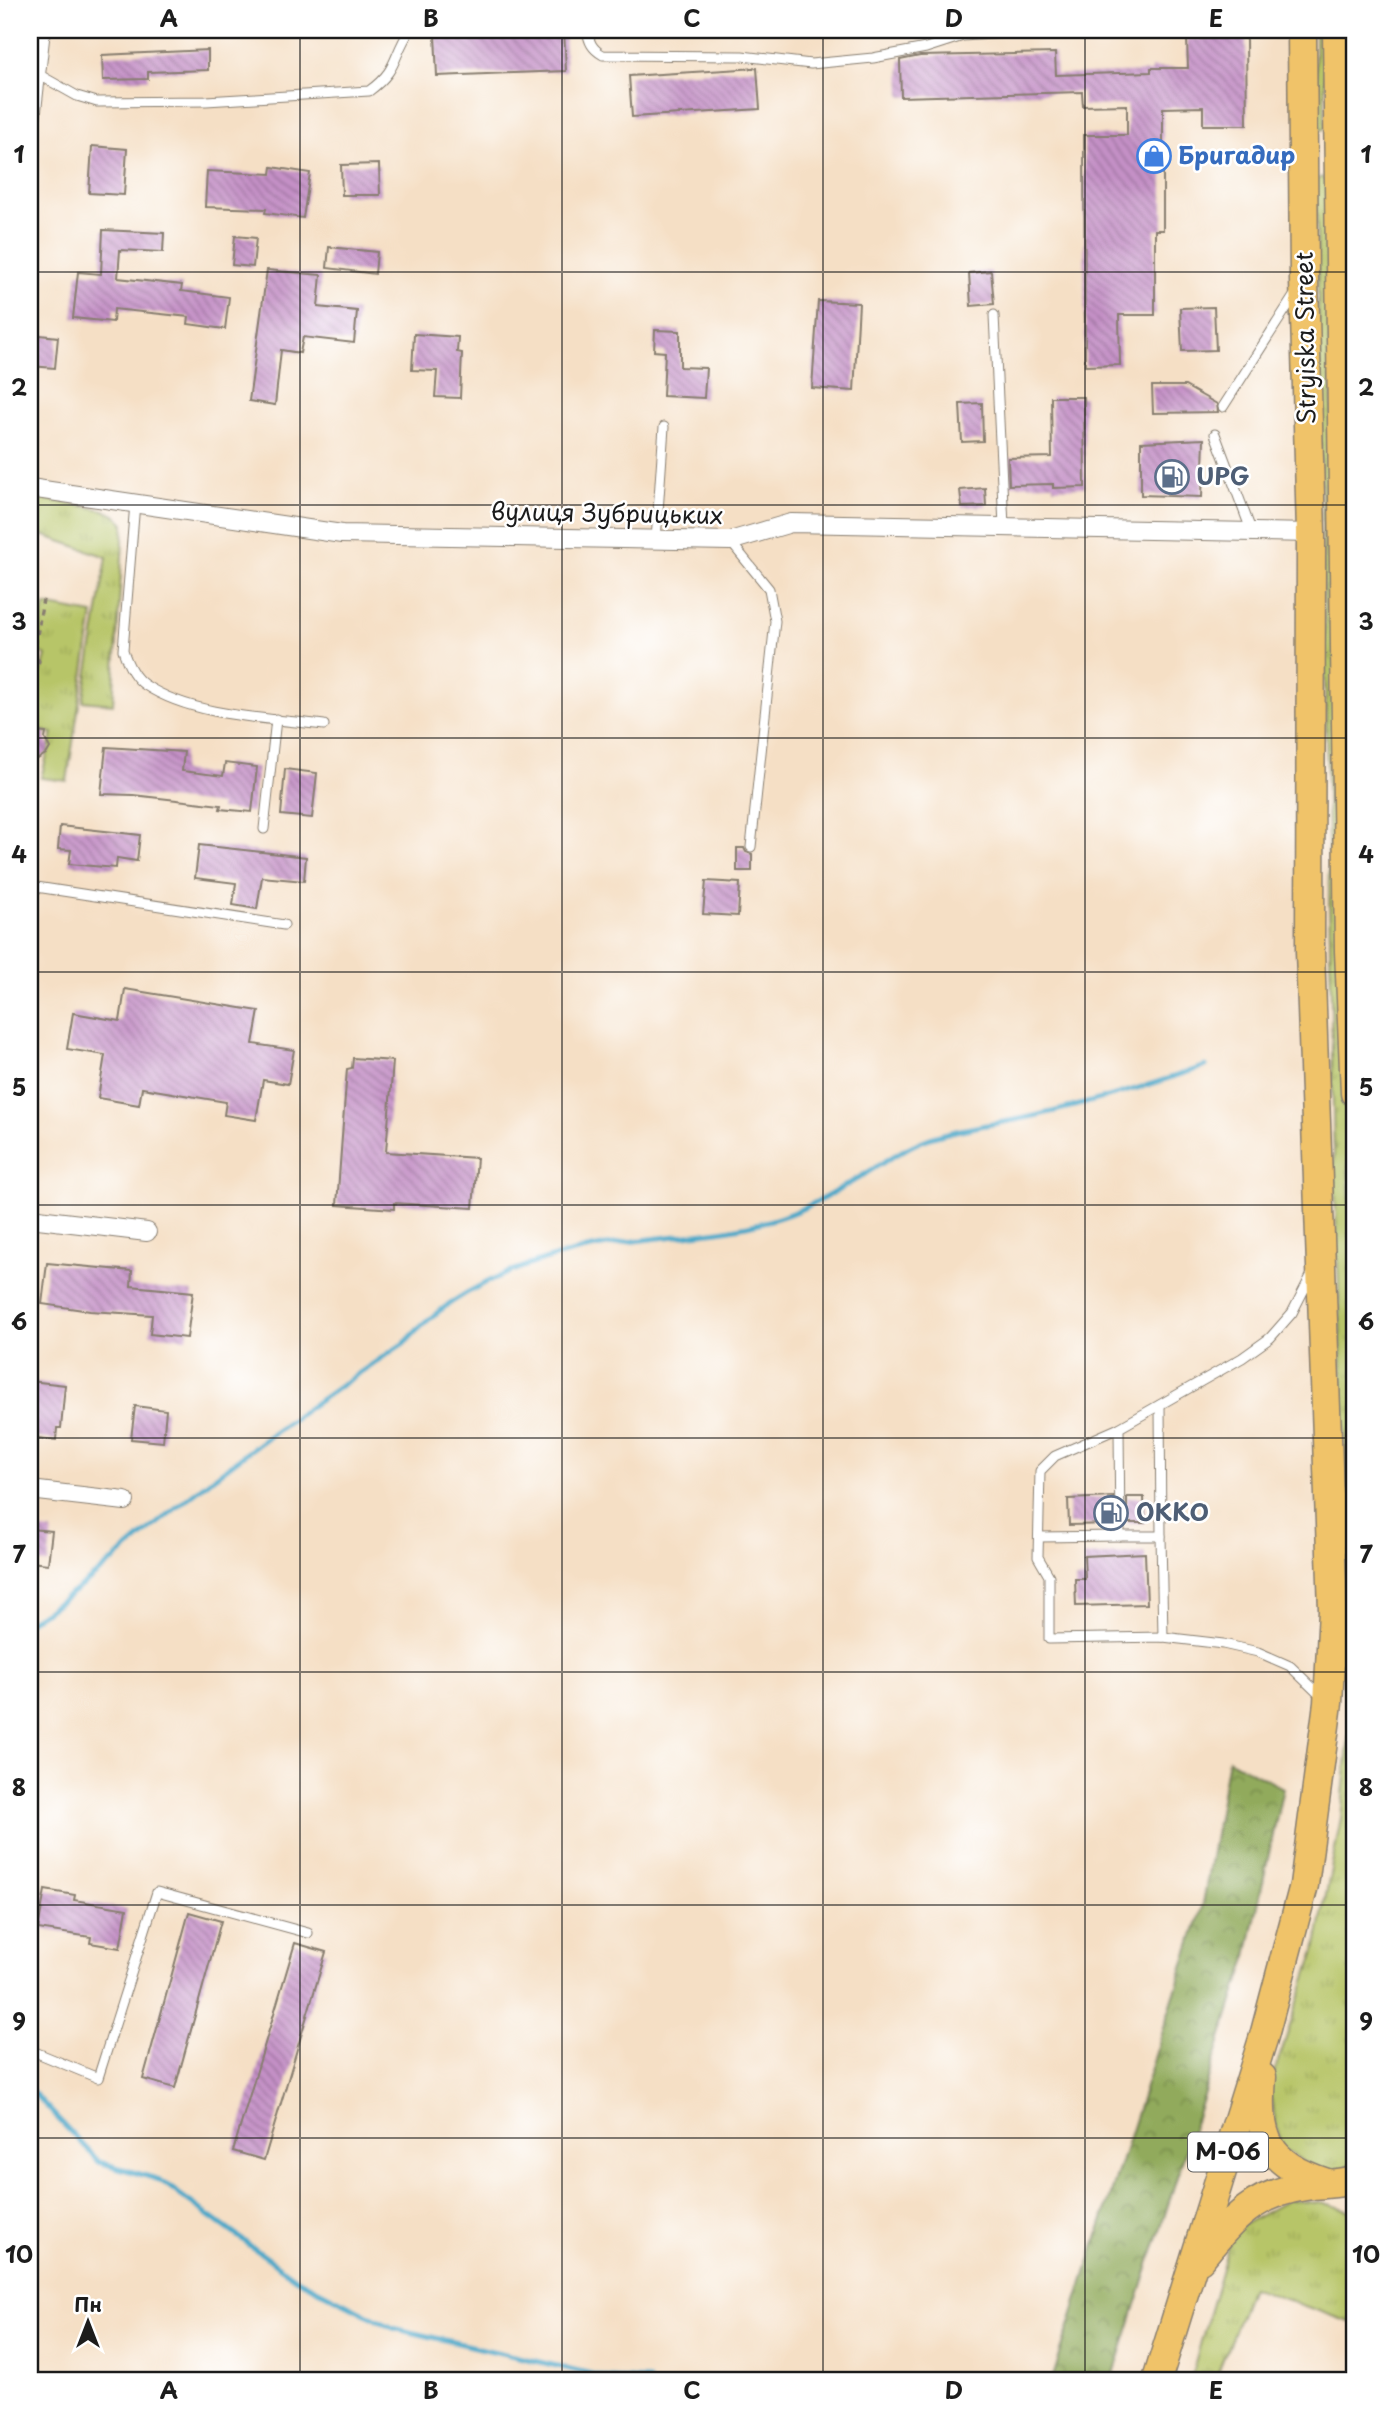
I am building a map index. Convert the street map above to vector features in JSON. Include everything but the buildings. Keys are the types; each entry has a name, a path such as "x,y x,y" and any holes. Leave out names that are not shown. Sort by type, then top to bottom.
{"highway":[{"name":"Stryiska Street","path":"1302,30 1304,280 1311,533 1310,951 1320,1258"},
{"name":"Stryiska Street","path":"1338,30 1349,951 1355,1093"},
{"name":"М-06","path":"1157,2380 1264,2036 1304,1885 1328,1703 1333,1610 1320,1258"},
{"path":"1264,2036 1260,2105 1264,2132 1274,2154 1303,2175 1343,2182"},
{"path":"1192,2269 1233,2220 1253,2204 1287,2189 1343,2182"}],"street":[{"path":"30,128 41,30"},
{"name":"вулиця Зубрицьких","path":"30,488 342,534 730,541 791,523 1311,533"},
{"path":"30,1218 147,1232"},
{"path":"30,1490 125,1501"}],"lane":[{"path":"36,73 77,96 97,102 206,101 369,92 385,79 394,66 410,30"},
{"path":"587,30 590,43 603,55 742,56 800,64 873,58 926,48 963,33 1054,30"},
{"path":"1223,407 1304,280"},
{"path":"994,314 1004,526"},
{"path":"656,540 664,427"},
{"path":"1215,434 1251,530"},
{"path":"135,503 124,650 128,667 144,685 207,710 324,725"},
{"path":"730,541 769,589 775,621 751,847"},
{"path":"264,829 276,719"},
{"path":"30,886 284,925"},
{"path":"1320,1258 1292,1313 1270,1338 1242,1358 1119,1428 1055,1456 1040,1471 1038,1557 1049,1576 1049,1639 1163,1637 1223,1644 1258,1652 1290,1666 1328,1703"},
{"path":"1160,1405 1163,1637"},
{"path":"1119,1428 1120,1536"},
{"path":"1039,1537 1161,1536"},
{"path":"30,2050 98,2078 157,1892 308,1933"}],"path":[{"path":"30,670 36,668 40,661 32,654 43,599"}],"green space":[{"path":"1315,30 1325,30 1325,128 1322,130 1317,128 1316,124"},
{"path":"1322,177 1327,182 1348,1162 1355,1299 1355,2164 1334,2170 1316,2167 1281,2148 1269,2089 1315,1951 1341,1818 1349,1735 1351,1608 1334,1162 1316,183"},
{"path":"30,496 104,510 115,515 124,524 113,704 83,701 107,557 30,531"},
{"path":"45,605 93,614 67,781 41,778 53,733 30,729 30,689 33,674 38,675 42,670 46,656 37,650"},
{"path":"1228,1759 1283,1788 1246,1961 1112,2380 1052,2380 1203,1904"},
{"path":"1288,2200 1327,2204 1355,2212 1355,2324 1251,2287 1215,2380 1190,2380 1228,2247 1236,2229"}],"waterway":[{"path":"30,1621 96,1575 249,1451 407,1341 429,1319 454,1301 511,1271 573,1252 635,1241 727,1230 781,1217 824,1198 921,1141 1077,1105 1206,1066"},
{"path":"30,2089 99,2162 160,2180 295,2278 393,2328 609,2378 648,2380"}],"place":[{"name":"Бригадир","path":"1154,156"},
{"name":"UPG","path":"1172,477"},
{"name":"OKKO","path":"1111,1513"}]}
